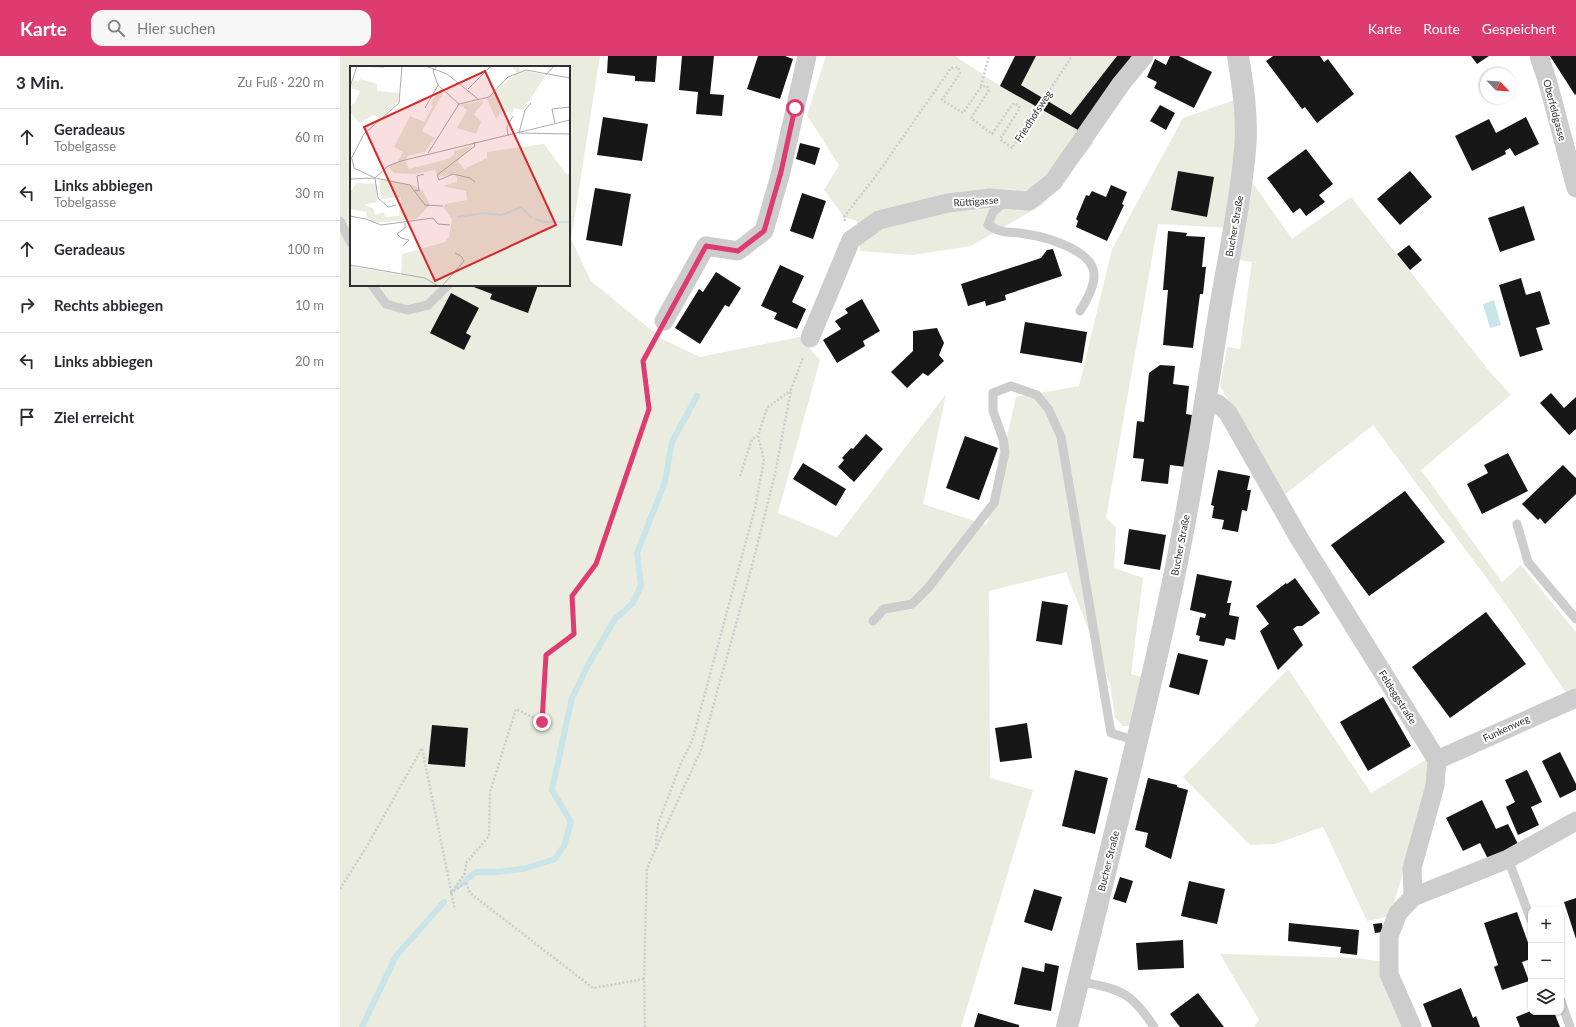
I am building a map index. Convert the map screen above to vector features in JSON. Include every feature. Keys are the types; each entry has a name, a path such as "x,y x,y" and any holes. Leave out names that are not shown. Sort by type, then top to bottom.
{"street":[{"path":"664,321 706,246 738,251 764,231 781,172 807,56"},
{"name":"Rüttigasse","path":"851,240 879,220 948,204 990,198 1029,201 1053,182 1121,84 1144,56"},
{"name":"Bucher Straße","path":"1068,1027 1137,741 1170,596 1192,486 1239,201 1246,148 1245,98 1238,56"},
{"name":"Oberfeldgasse","path":"1539,56 1548,83 1576,188"},
{"path":"810,338 851,240"},
{"name":"Feldeggstraße","path":"1206,400 1218,404 1228,413 1299,538 1437,760"},
{"name":"Funkenweg","path":"1437,760 1576,698"},
{"path":"1413,897 1412,868 1435,786 1437,760"},
{"path":"1412,1027 1390,974 1389,936 1398,913 1413,897 1508,859 1576,821"}],"lane":[{"path":"1008,200 993,212 988,225 1000,233 1025,234 1051,239 1073,249 1090,261 1094,274 1087,300 1080,311"},
{"path":"340,221 350,241"},
{"path":"373,286 386,304 407,310 428,305 447,286"},
{"path":"873,621 884,609 912,604 928,588 994,503 1005,452 993,411 993,392 1011,386 1037,395 1049,410 1061,437 1111,734 1137,741"},
{"path":"1517,524 1528,562 1576,619"},
{"path":"1508,859 1528,912"},
{"path":"1079,981 1121,991 1135,1001 1154,1027"},
{"path":"1564,1010 1570,1027"}],"path":[{"path":"851,240 844,217 878,173 951,68 958,67 960,73 942,100 963,114 981,87 989,56"},
{"name":"Friedhofsweg","path":"981,87 987,86 989,90 971,118 992,134 1012,105 1015,103 1019,106 1020,108 1000,139 1012,148 1072,56"},
{"path":"451,893 465,874 466,863 489,836 490,792 516,709 542,722 546,655 574,634 572,596 596,564 649,409 643,361 664,321"},
{"path":"645,1027 644,978 647,868 701,750 774,482 791,390 810,338"},
{"path":"656,847 658,824 681,763 692,741 755,508 764,460 758,436 767,408 791,390"},
{"path":"740,476 752,439 758,436"},
{"path":"340,889 367,846 422,748 455,910"},
{"path":"451,893 466,882 470,893 593,988 644,978"}],"shaded area":[{"path":"340,56 600,56 571,239 591,281 662,339 700,357 799,337 820,360 778,513 837,537 946,394 923,504 987,525 1016,397 1079,386 1112,249 1183,118 1243,97 1241,166 1292,239 1351,197 1490,372 1511,395 1421,470 1502,582 1521,565 1576,632 1576,690 1567,694 1505,603 1373,425 1283,496 1220,386 1227,347 1240,349 1252,262 1240,260 1230,228 1158,224 1106,518 1116,527 1114,568 1143,578 1131,674 1144,678 1130,726 1123,726 1115,718 1110,684 1066,572 989,591 990,778 1033,790 961,1027 340,1027"},
{"path":"826,56 955,56 1000,86 1015,56 1136,56 1078,130 1094,143 1042,205 971,246 913,255 860,251 857,221 844,217 824,190 839,165 807,115"},
{"path":"1288,669 1371,793 1427,759 1432,775 1390,916 1367,921 1323,827 1275,844 1250,845 1183,777"},
{"path":"1220,954 1357,958 1385,962 1407,1027 1254,1027 1259,1020"}],"water":[{"path":"1494,300 1501,325 1490,328 1483,304"}],"building":[{"path":"608,56 657,56 655,82 635,81 635,76 607,73"},
{"path":"682,56 714,56 710,94 724,95 722,116 696,114 698,92 679,90"},
{"path":"758,56 785,56 793,59 780,99 747,89"},
{"path":"1015,56 1036,56 1021,85 1071,115 1117,56 1136,56 1078,130 1000,86"},
{"path":"1170,56 1179,56 1212,72 1194,108 1154,88 1157,82 1147,77 1155,59 1166,65"},
{"path":"1273,56 1320,56 1324,62 1328,59 1354,94 1317,123 1305,107 1302,109 1266,61"},
{"path":"1471,56 1489,56 1477,64"},
{"path":"1550,56 1576,56 1575,95"},
{"path":"1160,105 1175,113 1166,130 1150,121"},
{"path":"603,117 648,124 642,161 597,155"},
{"path":"1526,117 1539,144 1515,156 1510,148 1505,151 1506,154 1472,171 1455,136 1489,119 1496,133"},
{"path":"800,143 820,148 815,165 796,159"},
{"path":"1306,149 1333,184 1319,195 1325,202 1306,216 1300,208 1293,213 1267,178"},
{"path":"1178,171 1214,177 1207,217 1171,210"},
{"path":"1410,171 1432,197 1400,225 1377,199"},
{"path":"1111,185 1127,192 1122,204 1124,205 1107,241 1076,227 1078,221 1076,219 1086,195 1089,196 1092,191 1106,197"},
{"path":"595,188 631,194 622,246 586,240"},
{"path":"802,193 826,201 813,239 790,231"},
{"path":"1524,206 1535,240 1500,252 1488,218"},
{"path":"1168,231 1187,233 1186,236 1205,237 1202,267 1206,267 1203,294 1200,294 1193,348 1163,345 1168,290 1163,290"},
{"path":"1409,245 1422,260 1410,270 1397,254"},
{"path":"1053,249 1062,276 1005,295 1006,300 986,306 985,301 968,306 961,284 1041,258 1047,250"},
{"path":"780,265 804,276 792,302 806,309 797,329 774,319 777,313 761,306"},
{"path":"716,272 741,288 729,307 725,305 700,344 675,328 699,289 703,292"},
{"path":"1521,278 1526,295 1540,291 1550,324 1536,328 1543,350 1520,357 1499,285"},
{"path":"471,286 538,286 528,313 490,299 492,294"},
{"path":"451,293 479,308 466,333 471,336 464,350 430,333"},
{"path":"862,299 880,331 863,341 865,346 837,363 823,340 841,329 835,321 848,313 845,309"},
{"path":"1025,322 1087,332 1082,363 1020,353"},
{"path":"937,328 944,343 939,355 944,361 928,376 923,373 907,388 891,372 913,351 913,331"},
{"path":"1160,365 1175,366 1173,384 1189,386 1186,414 1192,415 1186,467 1170,465 1168,484 1141,481 1144,459 1133,458 1137,421 1144,422 1149,373"},
{"path":"1551,393 1564,408 1576,397 1576,429 1569,435 1540,403"},
{"path":"866,434 883,449 854,482 838,467 844,460 842,458 851,448 853,449"},
{"path":"965,436 998,448 979,500 946,488"},
{"path":"1508,453 1528,491 1482,514 1467,484 1488,473 1484,465"},
{"path":"803,463 846,489 836,506 793,479"},
{"path":"1563,465 1576,478 1576,494 1545,524 1540,518 1538,520 1522,504"},
{"path":"1218,470 1250,476 1247,490 1251,490 1247,511 1242,510 1238,532 1222,529 1224,520 1212,518 1214,506 1211,505"},
{"path":"1405,491 1445,542 1369,596 1331,545"},
{"path":"1129,529 1166,535 1160,570 1124,564"},
{"path":"1197,574 1232,581 1227,603 1231,603 1229,615 1239,617 1235,640 1226,638 1224,646 1199,641 1200,636 1196,635 1200,617 1205,618 1206,614 1190,610"},
{"path":"1295,578 1320,613 1302,626 1297,626 1293,629 1303,645 1278,670 1260,631 1269,624 1256,606"},
{"path":"1042,601 1068,605 1062,645 1036,641"},
{"path":"1486,612 1526,664 1450,718 1412,667"},
{"path":"1178,653 1208,660 1199,695 1169,687"},
{"path":"1383,697 1411,746 1368,771 1340,722"},
{"path":"1027,723 1032,758 1000,762 995,728"},
{"path":"432,725 468,728 465,767 428,764"},
{"path":"1560,752 1576,784 1576,790 1560,798 1542,761"},
{"path":"1075,770 1108,778 1095,834 1062,826"},
{"path":"1527,770 1542,802 1531,807 1539,825 1518,835 1506,807 1515,802 1505,780"},
{"path":"1148,778 1177,785 1177,787 1188,790 1171,859 1145,847 1148,833 1135,830"},
{"path":"1482,800 1496,829 1508,824 1518,844 1488,859 1480,843 1463,851 1446,818"},
{"path":"1120,877 1133,881 1126,903 1113,899"},
{"path":"1189,881 1225,889 1217,924 1181,916"},
{"path":"1034,889 1062,897 1052,931 1024,922"},
{"path":"1576,898 1576,939 1564,902"},
{"path":"1517,912 1528,943 1528,960 1522,962 1528,981 1502,990 1494,967 1498,965 1484,923"},
{"path":"1289,923 1359,930 1357,955 1340,953 1341,947 1288,941"},
{"path":"1382,923 1383,932 1375,933 1373,924"},
{"path":"1183,940 1184,968 1138,970 1136,943"},
{"path":"1045,963 1059,966 1051,1011 1014,1004 1022,967 1044,972"},
{"path":"1461,988 1473,1018 1476,1016 1480,1027 1432,1027 1423,1004"},
{"path":"1198,993 1224,1027 1180,1027 1170,1014"},
{"path":"1528,1012 1528,1015 1555,1015 1560,1027 1520,1027 1516,1017"},
{"path":"978,1013 1019,1025 1019,1027 974,1027"}],"waterway":[{"path":"457,887 476,872 496,872 523,869 555,859 564,846 571,822 552,790 572,698 588,665 615,619 633,603 641,585 637,553 665,482 672,442 697,396"},
{"path":"362,1027 396,956 444,902"}],"route":[{"path":"542,722 546,655 574,634 572,596 596,564 649,409 643,361 706,246 738,251 764,231 781,172 795,108"}]}
